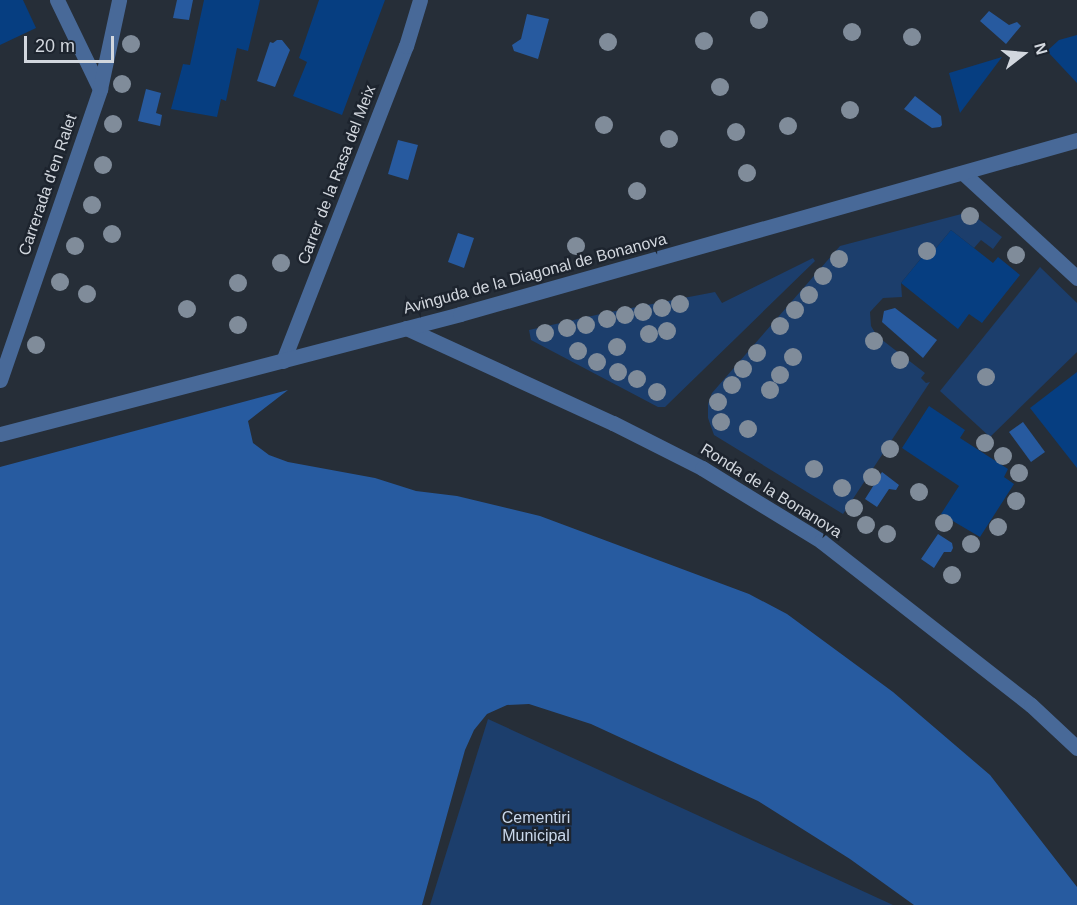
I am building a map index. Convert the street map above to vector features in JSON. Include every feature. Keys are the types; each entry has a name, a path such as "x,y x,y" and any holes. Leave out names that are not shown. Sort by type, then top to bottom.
{"street":[{"path":"57,0 100,89"},
{"name":"Carrerada d'en Ralet","path":"0,380 100,89 119,0"},
{"name":"Carrer de la Rasa del Meix","path":"283,361 406,46 420,0"},
{"name":"Avinguda de la Diagonal de Bonanova","path":"0,434 406,328 1077,140"},
{"path":"963,173 1077,278"},
{"name":"Ronda de la Bonanova","path":"406,328 614,423 702,468 821,541 1022,698 1077,748"}],"green space":[{"path":"969,212 1002,237 993,249 981,240 974,248 951,230 927,259 923,256 901,283 902,297 883,298 870,312 871,326 877,336 925,373 921,378 926,383 930,382 843,514 714,435 708,418 708,404 712,393 840,246"},
{"path":"813,258 815,261 665,407 658,407 531,340 529,330 605,313 715,292 722,303"},
{"path":"1040,267 1077,303 1077,352 990,437 940,391"},
{"name":"Cementiri Municipal","path":"488,719 893,905 430,905"}],"shaded area":[{"path":"177,0 193,0 189,20 173,18"},
{"path":"989,11 1009,25 1017,22 1021,26 1006,44 980,21"},
{"path":"527,14 549,19 538,59 514,51 512,45 521,39"},
{"path":"282,40 290,50 275,87 257,81 270,42"},
{"path":"146,89 161,93 156,113 162,115 160,126 138,121"},
{"path":"915,96 941,116 942,125 940,127 932,128 904,109"},
{"path":"398,140 418,145 408,180 388,174"},
{"path":"458,233 474,238 464,268 448,262"},
{"path":"895,308 937,340 923,358 882,322 884,311"},
{"path":"288,390 248,421 253,443 269,455 288,462 375,478 416,491 457,496 540,516 749,594 787,614 893,692 990,775 1077,887 1077,905 914,905 850,859 758,801 591,724 529,704 507,705 487,714 474,730 465,750 422,905 0,905 0,467"},
{"path":"1023,422 1045,452 1031,462 1009,432"},
{"path":"882,472 899,485 896,490 889,489 877,507 865,499"},
{"path":"938,534 952,543 953,548 951,552 944,552 934,568 921,559"}],"building":[{"path":"0,0 23,0 36,28 0,45"},
{"path":"204,0 260,0 248,51 237,48 226,101 221,99 217,117 171,109 183,64 190,65"},
{"path":"319,0 385,0 342,115 293,96 307,62 299,58"},
{"path":"1077,35 1077,83 1047,51 1059,40"},
{"path":"1002,57 960,113 949,73"},
{"path":"951,230 993,263 998,257 1020,275 982,323 969,314 958,329 901,283 923,256 927,259"},
{"path":"1077,372 1077,468 1030,408"},
{"path":"929,406 965,430 960,438 1008,469 1004,477 1014,484 980,537 941,514 959,486 902,448"}]}
